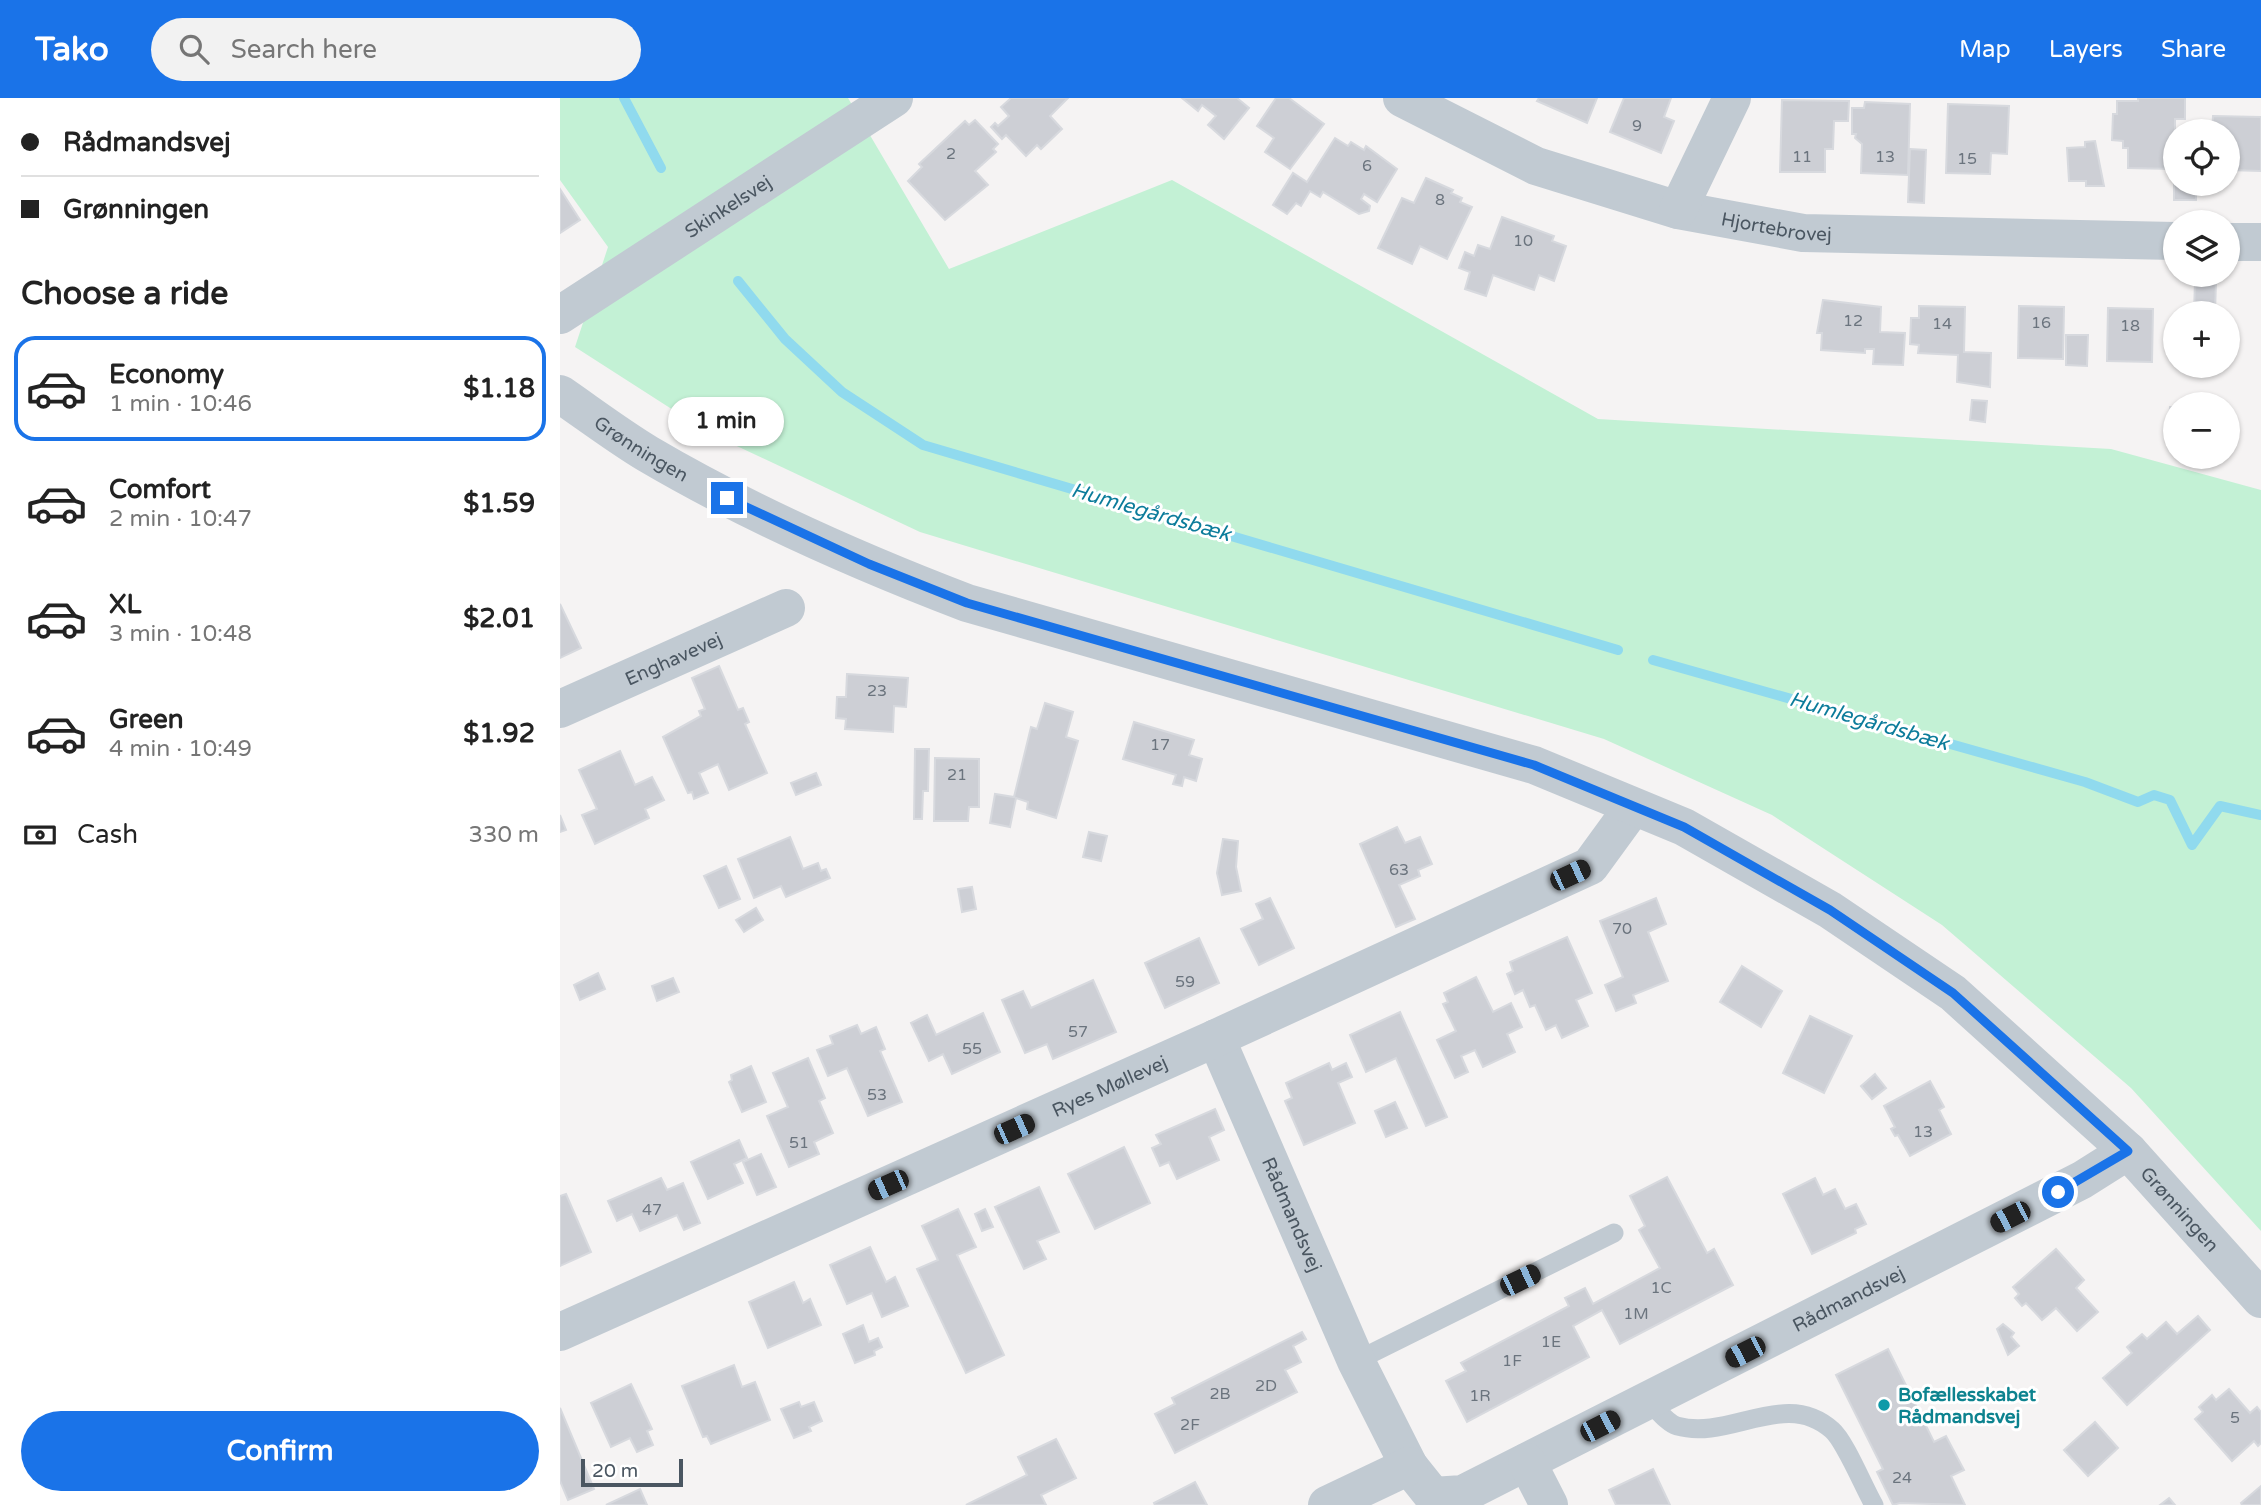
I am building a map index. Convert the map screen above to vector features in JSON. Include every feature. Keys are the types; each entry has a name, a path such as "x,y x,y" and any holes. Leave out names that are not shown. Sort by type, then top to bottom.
{"street":[{"name":"Skinkelsvej","path":"560,315 894,98"},
{"name":"Hjortebrovej","path":"1402,98 1536,166 1678,210 1803,233 2163,241"},
{"path":"1678,210 1732,98"},
{"path":"2240,242 2261,242"},
{"name":"Grønningen","path":"560,394 646,453 747,509 967,603 1534,765 1684,827 1830,910 1953,993 2128,1151 2261,1299"},
{"name":"Enghavevej","path":"560,709 786,608"},
{"name":"Ryes Møllevej","path":"560,1332 1216,1038 1590,866 1633,807"},
{"name":"Rådmandsvej","path":"1216,1038 1356,1361 1409,1466 1433,1496 1463,1494 1649,1402 2082,1180 2128,1151"},
{"path":"1527,1462 1549,1505"},
{"path":"1327,1505 1409,1466"}],"lane":[{"path":"1356,1361 1614,1233"},
{"path":"1649,1402 1675,1426 1702,1429 1788,1412 1813,1417 1834,1431 1874,1505"}],"green space":[{"path":"560,98 848,98 949,269 1172,180 1598,419 2111,449 2163,463 2163,469 2184,469 2261,490 2261,1231 2131,1088 1942,925 1772,815 1604,739 920,532 709,433 575,347 608,247 560,180"}],"building":[{"path":"1011,98 1068,98 1050,116 1062,129 1041,149 1037,145 1026,156 1006,135 1002,139 991,127 995,123 998,126 1009,116 1001,107"},
{"path":"1182,98 1237,98 1249,108 1224,139 1208,125 1216,116 1202,105 1198,111"},
{"path":"1276,98 1289,98 1324,124 1290,169 1265,152 1274,138 1257,126"},
{"path":"1539,98 1597,98 1587,123 1537,101"},
{"path":"1624,98 1671,98 1664,117 1674,121 1661,153 1610,132"},
{"path":"2138,98 2185,98 2185,119 2163,119 2163,169 2128,168 2128,148 2123,148 2123,141 2112,140 2113,114 2117,114 2117,101 2138,101"},
{"path":"1782,100 1849,101 1848,121 1834,121 1833,149 1825,149 1825,172 1780,172"},
{"path":"1865,102 1910,104 1908,175 1861,173 1862,144 1855,138 1856,134 1852,134 1852,108 1864,108"},
{"path":"1948,104 2009,106 2007,154 1991,153 1990,174 1946,173"},
{"path":"2213,116 2261,117 2261,171 2240,170 2240,119 2213,119"},
{"path":"975,120 998,144 993,149 996,152 975,171 988,185 945,220 908,181 922,167 919,164 965,121 969,125"},
{"path":"1335,138 1348,146 1351,142 1364,150 1366,146 1397,169 1377,202 1364,194 1361,199 1370,206 1369,211 1359,214 1323,192 1320,197 1310,191 1301,206 1296,203 1287,214 1273,205 1293,173 1307,182"},
{"path":"2095,141 2104,186 2086,186 2086,181 2069,181 2067,148 2085,147 2085,142"},
{"path":"1910,149 1926,150 1924,203 1908,202"},
{"path":"1426,178 1453,190 1451,193 1462,198 1460,202 1472,207 1447,259 1420,246 1412,264 1378,248 1402,198 1414,203"},
{"path":"560,189 580,220 560,233"},
{"path":"2174,196 2196,196 2196,200 2174,200"},
{"path":"1502,217 1554,236 1552,241 1566,246 1554,281 1539,275 1534,290 1493,275 1486,296 1465,289 1470,272 1459,268 1465,252 1474,256 1478,245 1490,249"},
{"path":"2195,287 2216,287 2215,301 2194,301"},
{"path":"1823,300 1881,307 1880,332 1905,333 1903,365 1873,364 1874,349 1865,349 1865,353 1821,350 1822,333 1817,333"},
{"path":"1919,306 1965,307 1964,352 1991,353 1990,387 1957,382 1958,355 1918,353 1919,345 1910,344 1911,318 1919,318"},
{"path":"2019,306 2064,307 2063,359 2018,358"},
{"path":"2108,308 2153,309 2152,362 2107,361"},
{"path":"2066,335 2088,335 2087,366 2066,365"},
{"path":"1972,400 1987,401 1985,422 1970,420"},
{"path":"560,604 581,648 560,658"},
{"path":"719,666 738,710 743,708 749,722 745,724 767,773 729,790 718,764 699,773 708,793 694,799 692,792 688,793 663,737 701,716 699,711 705,709 692,678"},
{"path":"847,674 908,678 906,707 894,706 893,732 845,729 846,719 836,718 837,697 846,697"},
{"path":"1045,703 1073,712 1066,737 1078,741 1056,818 1027,809 1028,802 1016,798 1010,827 990,823 995,794 1014,797 1031,727 1037,729"},
{"path":"1134,722 1194,740 1189,755 1202,759 1196,781 1184,777 1182,786 1173,784 1176,775 1123,759"},
{"path":"915,749 929,749 928,791 923,791 922,819 914,819"},
{"path":"620,751 635,785 652,777 664,800 645,809 649,818 595,844 582,815 597,809 579,770"},
{"path":"935,758 979,759 979,807 969,807 968,821 934,821"},
{"path":"816,773 821,785 796,795 791,783"},
{"path":"560,815 566,830 560,832"},
{"path":"1397,827 1405,843 1420,837 1432,864 1418,870 1420,876 1399,885 1415,919 1396,927 1360,844"},
{"path":"1089,832 1107,836 1101,861 1083,857"},
{"path":"790,837 803,869 818,863 821,871 826,869 830,878 786,897 781,886 754,898 738,859"},
{"path":"1223,839 1238,841 1236,867 1241,891 1222,895 1217,873"},
{"path":"726,866 740,899 719,908 704,876"},
{"path":"972,887 976,909 962,912 958,889"},
{"path":"1270,898 1294,948 1259,965 1241,929 1263,919 1256,904"},
{"path":"1656,898 1666,924 1648,932 1668,981 1633,995 1636,1003 1616,1011 1605,985 1623,977 1600,921"},
{"path":"756,908 763,920 744,932 736,920"},
{"path":"1567,937 1592,993 1576,1000 1588,1026 1562,1038 1556,1025 1546,1030 1535,1005 1530,1007 1523,990 1515,994 1507,974 1513,971 1510,962"},
{"path":"1199,938 1219,983 1165,1008 1145,963"},
{"path":"1742,966 1782,991 1761,1027 1720,1002"},
{"path":"598,973 605,989 580,1000 574,985"},
{"path":"1476,977 1493,1012 1511,1003 1522,1027 1507,1034 1515,1052 1483,1067 1475,1050 1461,1056 1468,1072 1455,1078 1437,1040 1456,1031 1443,1004 1448,1002 1444,993"},
{"path":"673,978 679,992 657,1001 652,986"},
{"path":"1093,980 1116,1032 1053,1059 1047,1044 1025,1053 1002,1000 1023,991 1031,1008"},
{"path":"1400,1012 1447,1117 1426,1126 1396,1058 1366,1072 1350,1035"},
{"path":"983,1013 1000,1052 952,1074 943,1054 929,1061 911,1023 927,1015 936,1035"},
{"path":"1810,1016 1852,1036 1824,1093 1783,1073"},
{"path":"857,1025 861,1034 876,1027 885,1049 880,1051 902,1102 868,1116 847,1068 828,1076 817,1050 833,1044 830,1036"},
{"path":"808,1058 825,1098 819,1101 833,1133 814,1142 819,1154 789,1167 767,1116 788,1107 773,1073"},
{"path":"1329,1063 1332,1070 1346,1063 1352,1077 1338,1083 1355,1123 1304,1145 1285,1101 1292,1098 1286,1083"},
{"path":"751,1066 766,1102 742,1112 729,1082 732,1080 731,1075"},
{"path":"1875,1074 1886,1088 1872,1099 1861,1086"},
{"path":"1930,1081 1944,1107 1939,1110 1951,1134 1910,1156 1898,1135 1895,1136 1891,1129 1895,1127 1884,1106"},
{"path":"1395,1102 1407,1128 1386,1137 1375,1111"},
{"path":"1215,1109 1224,1130 1209,1137 1219,1160 1177,1179 1169,1162 1160,1166 1152,1148 1161,1144 1156,1135"},
{"path":"739,1140 747,1158 734,1164 743,1183 708,1199 691,1162"},
{"path":"1124,1147 1150,1203 1095,1229 1068,1174"},
{"path":"761,1154 776,1187 757,1195 743,1162"},
{"path":"1667,1177 1707,1253 1714,1249 1733,1285 1620,1344 1602,1310 1573,1326 1589,1357 1467,1422 1446,1381 1466,1371 1461,1363 1569,1306 1565,1298 1585,1288 1593,1304 1660,1268 1639,1230 1645,1226 1630,1196"},
{"path":"661,1178 667,1190 683,1183 700,1223 684,1230 677,1215 640,1231 632,1214 617,1221 608,1201"},
{"path":"1815,1178 1823,1195 1835,1189 1845,1209 1856,1204 1866,1224 1855,1229 1856,1233 1812,1254 1783,1194"},
{"path":"1039,1187 1059,1232 1037,1241 1046,1259 1024,1269 995,1207"},
{"path":"566,1194 591,1252 560,1266 560,1196"},
{"path":"958,1209 976,1247 957,1255 1004,1355 966,1373 917,1269 938,1260 922,1226"},
{"path":"985,1209 993,1227 982,1231 975,1214"},
{"path":"870,1247 886,1282 895,1277 908,1306 882,1317 872,1293 847,1304 830,1265"},
{"path":"2056,1249 2084,1280 2076,1288 2098,1312 2077,1331 2056,1308 2042,1320 2026,1303 2022,1306 2015,1298 2019,1294 2013,1287"},
{"path":"794,1282 803,1303 810,1299 821,1325 768,1348 749,1302"},
{"path":"2198,1316 2210,1330 2127,1405 2103,1378 2132,1353 2127,1347 2142,1334 2147,1339 2166,1322 2177,1334"},
{"path":"2003,1324 2014,1333 2011,1337 2019,1346 2008,1355 1997,1329"},
{"path":"863,1325 869,1342 878,1338 882,1347 874,1351 875,1355 855,1363 843,1334"},
{"path":"1302,1332 1306,1339 1293,1346 1301,1362 1285,1370 1297,1392 1175,1453 1155,1414 1175,1404 1172,1398"},
{"name":"Bofællesskabet Rådmandsvej","path":"1888,1349 1934,1442 1946,1436 1964,1470 1951,1476 1965,1505 1893,1505 1877,1472 1883,1469 1836,1375"},
{"path":"734,1365 742,1387 755,1382 770,1420 711,1444 707,1436 703,1437 682,1386"},
{"path":"631,1384 652,1429 647,1431 653,1445 637,1452 630,1438 611,1447 591,1403"},
{"path":"2229,1389 2250,1413 2257,1407 2261,1412 2261,1443 2258,1446 2254,1441 2232,1461 2195,1419 2203,1412 2199,1407 2212,1395 2216,1400"},
{"path":"799,1402 801,1407 814,1402 822,1421 809,1427 811,1431 794,1438 781,1409"},
{"path":"560,1408 594,1489 568,1500 560,1481"},
{"path":"2095,1422 2118,1448 2088,1476 2064,1450"},
{"path":"1056,1439 1076,1478 1041,1495 1046,1505 966,1505 1027,1475 1018,1457"},
{"path":"1653,1469 1670,1505 1616,1505 1609,1490"},
{"path":"1195,1482 1207,1505 1155,1505 1154,1503"},
{"path":"2261,1486 2261,1505 2242,1505 2241,1503"},
{"path":"640,1489 647,1505 606,1505"},
{"path":"2169,1498 2175,1505 2160,1505"}],"waterway":[{"name":"Humlegårdsbæk","path":"624,98 661,168"},
{"name":"Humlegårdsbæk","path":"738,281 785,339 842,392 923,445 1618,650"},
{"name":"Humlegårdsbæk","path":"1653,660 2085,782 2138,802 2154,795 2170,800 2192,845 2220,806 2261,815"}],"place":[{"name":"Bofællesskabet Rådmandsvej","path":"1884,1405"}],"route":[{"path":"727,498 869,564 967,603 1534,765 1684,827 1830,910 1953,993 2128,1151 2058,1192"}]}
